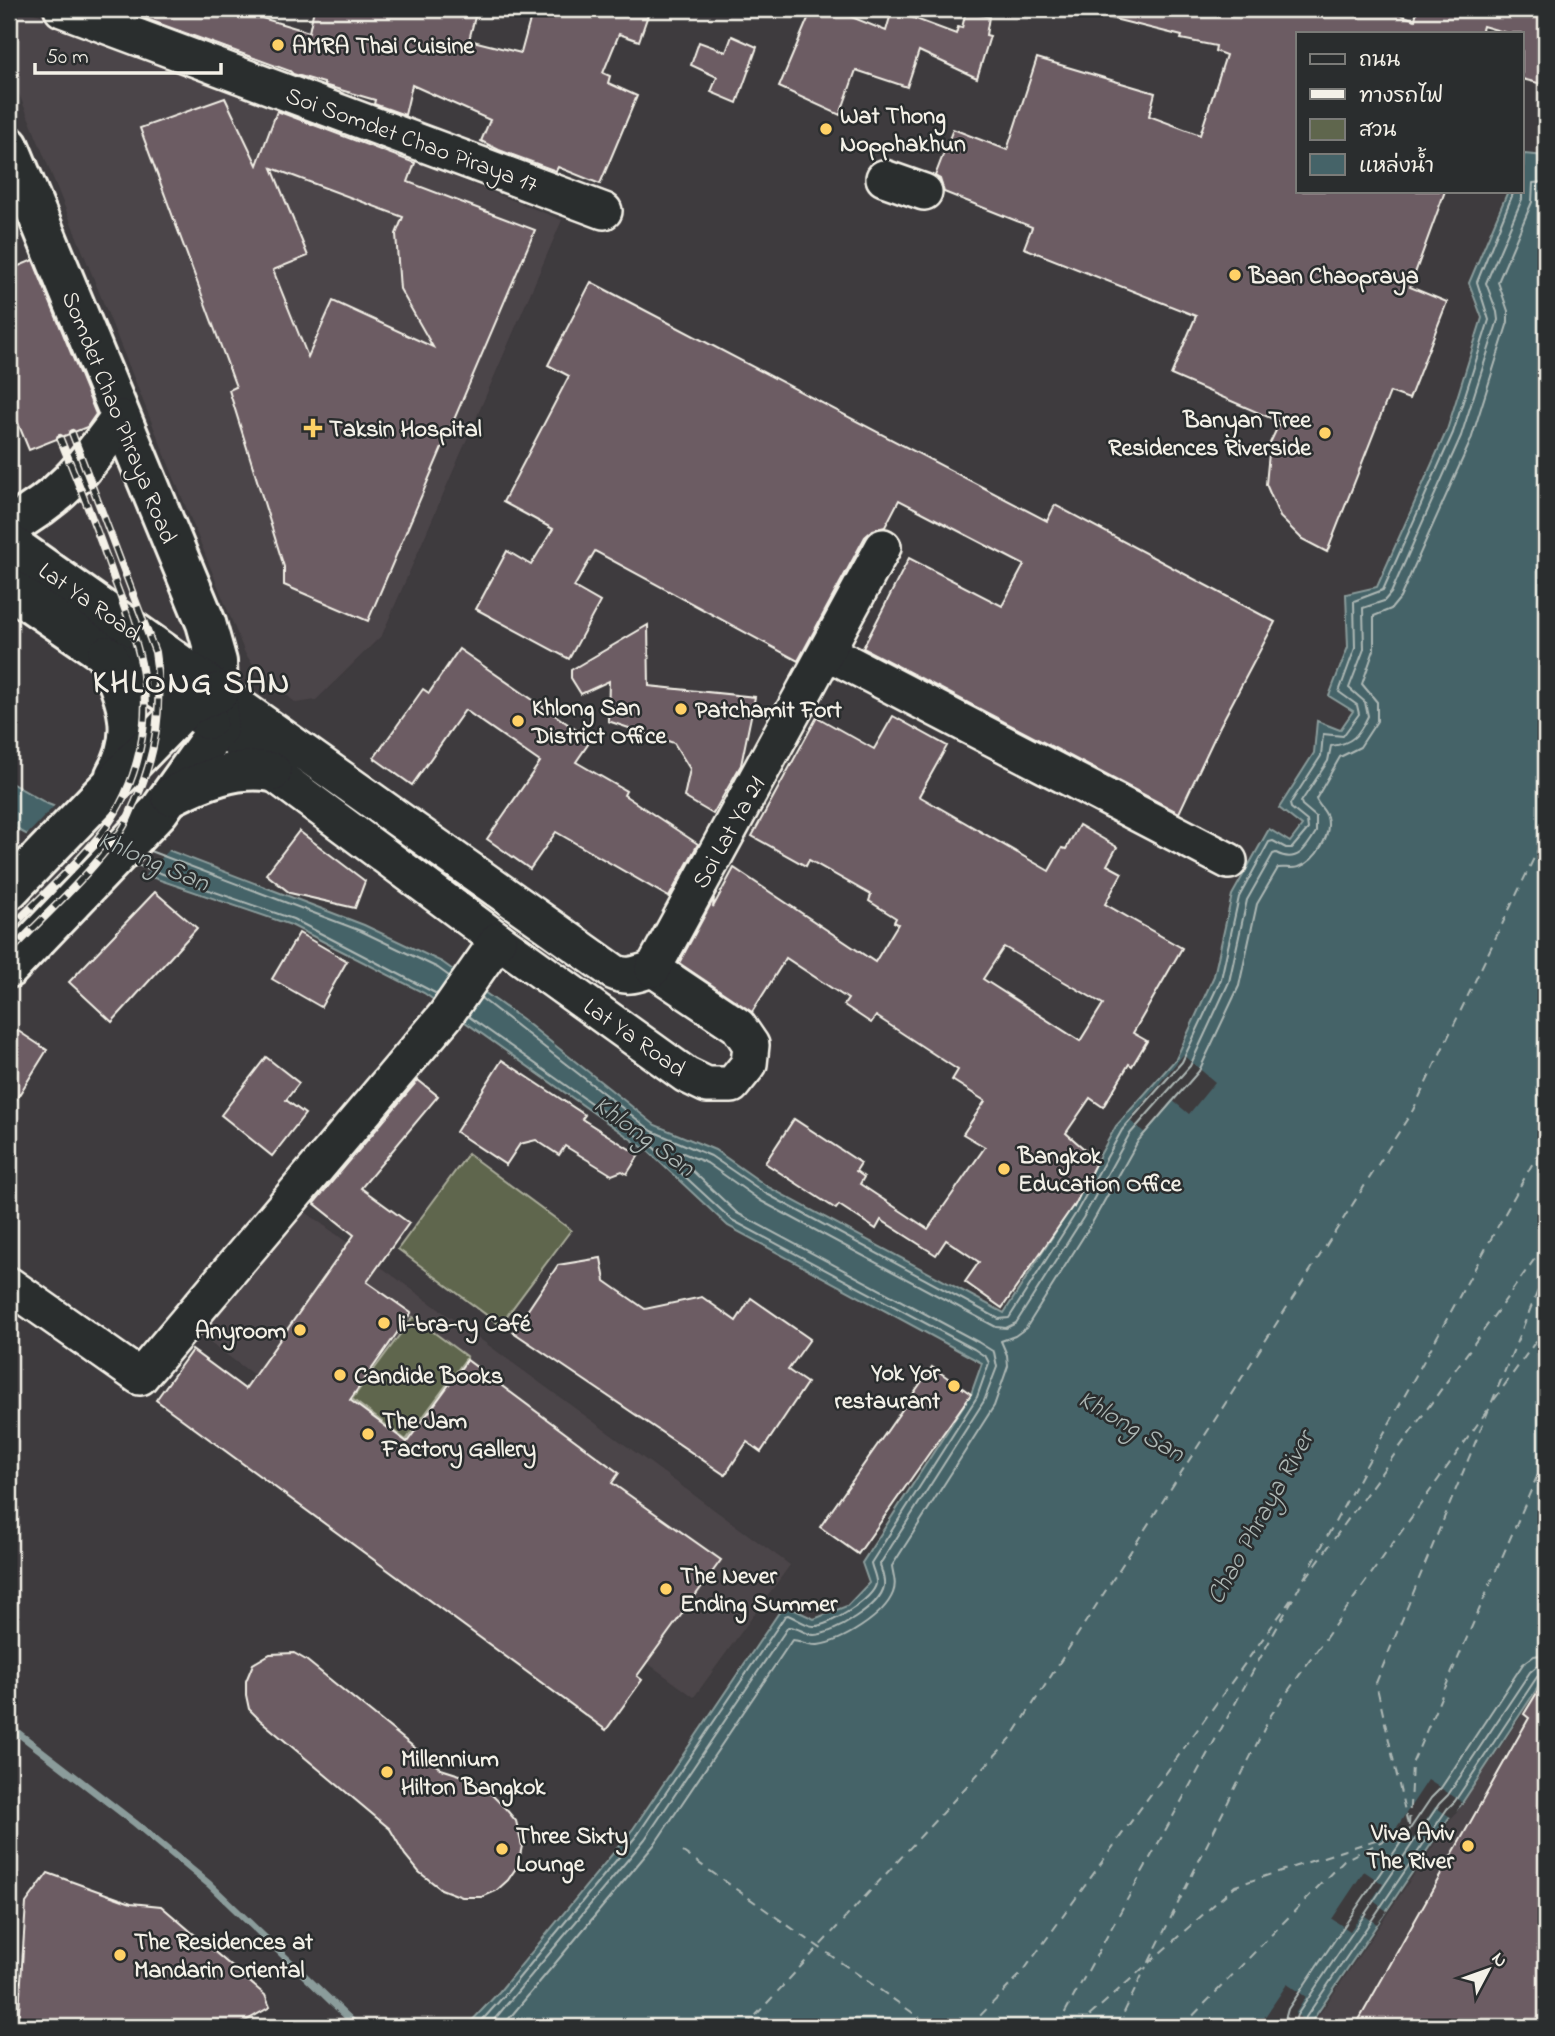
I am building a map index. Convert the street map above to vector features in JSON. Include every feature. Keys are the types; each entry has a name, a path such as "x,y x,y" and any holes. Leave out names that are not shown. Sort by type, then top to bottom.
{"main road":[{"name":"Somdet Chao Phraya Road","path":"9,146 206,623 216,662 208,709"},
{"path":"9,526 45,504 73,480 120,419"},
{"name":"Lat Ya Road","path":"9,543 208,709"},
{"name":"Lat Ya Road","path":"9,588 107,655 208,709"},
{"path":"106,788 124,760 130,736 126,706 107,655"},
{"path":"9,890 106,788 208,709"},
{"path":"165,803 208,709"},
{"path":"9,968 165,803 200,782 232,772 251,769 272,772"}],"street":[{"name":"Soi Somdet Chao Piraya 17","path":"62,9 604,211"},
{"path":"884,178 924,192"},
{"name":"Soi Lat Ya 21","path":"653,969 883,547"},
{"path":"827,652 1229,861"},
{"name":"Lat Ya Road","path":"208,709 614,972 622,976 635,976 653,969 738,1026 751,1045 749,1064 732,1085 707,1085 686,1075 272,772 208,709"},
{"path":"9,1285 140,1377 445,1016 498,940"}],"shaded area":[{"name":"Taksin Hospital","path":"9,9 20,9 62,21 562,220 382,635 316,700 296,703 255,668 245,653 9,69"},
{"path":"289,1200 790,1565 694,1697 194,1331"},
{"path":"1546,1675 1546,2027 1311,2027 1522,1715"}],"green space":[{"path":"468,1154 571,1230 500,1325 398,1249"},
{"path":"413,1317 467,1357 406,1440 352,1399"}],"water":[{"path":"1524,154 1546,156 1546,1675 1460,1806 1453,1812 1308,2027 466,2027 499,1992 633,1829 784,1605 814,1619 847,1606 869,1583 862,1563 971,1394 982,1363 728,1226 649,1152 424,993 291,925 26,834 9,825 9,782 48,804 364,925 442,962 522,1019 655,1125 715,1150 768,1187 1004,1313 1070,1209 1116,1126 1176,1059 1214,976 1232,895 1269,829 1290,842 1302,826 1279,808 1314,753 1317,721 1340,730 1353,711 1329,696 1348,647 1346,594 1377,587 1447,430 1482,318 1469,283 1508,192 1524,192"}],"pier":[{"path":"56,804 171,848 143,878 24,838"},
{"path":"1183,1055 1215,1082 1189,1114 1172,1100 1145,1133 1129,1120"},
{"path":"1428,1780 1462,1802 1452,1818 1435,1807 1414,1839 1397,1827"},
{"path":"1364,1871 1383,1884 1372,1900 1387,1911 1377,1924 1362,1914 1350,1931 1332,1919"},
{"path":"1287,1984 1306,1997 1295,2014 1310,2024 1308,2027 1258,2027"}],"building":[{"path":"119,9 254,9 252,15 309,32 314,9 477,9 469,40 521,53 533,9 638,9 649,12 639,41 619,34 603,73 610,76 608,83 637,96 600,184 558,167 556,171 481,141 490,120 412,85 405,115 374,104 375,100 293,74"},
{"path":"812,9 832,9 886,31 892,10 956,34 958,27 962,28 966,11 989,17 986,35 990,36 977,78 919,51 907,87 856,70 840,115 779,87"},
{"path":"1103,9 1385,9 1415,20 1417,9 1546,9 1546,85 1524,80 1524,32 1504,32 1483,26 1481,32 1296,32 1296,192 1445,192 1410,287 1447,302 1409,399 1390,392 1327,552 1302,539 1280,517 1266,484 1270,443 1280,422 1171,375 1196,316 1024,248 1032,227 944,192 940,179 935,176 953,129 1007,150 1037,58 1155,93 1149,116 1200,135 1226,55 1215,51 1216,46 1181,39 1182,36 1102,16"},
{"path":"732,36 757,47 737,103 711,92 717,77 691,65 699,42 726,52"},
{"path":"225,98 257,165 277,111 415,163 408,182 535,230 368,621 284,585 284,567 229,390 236,387 140,128","holes":["272,168 403,217 396,234 400,289 433,347 333,301 308,357 273,270 308,256"]},
{"path":"33,260 96,414 87,427 29,450 9,401 9,270"},
{"path":"591,282 1047,521 1055,505 1275,622 1220,726 1179,813 863,648 909,558 1002,606 1024,565 899,500 885,527 873,530 865,537 798,661 595,551 574,587 600,602 569,659 476,609 507,551 531,565 553,529 503,502 569,376 548,365"},
{"name":"Patchamit Fort","path":"648,625 649,686 755,697 741,765 713,814 684,797 690,769 674,743 608,721 609,681 581,694 571,678 571,670"},
{"path":"459,649 591,740 576,762 626,791 624,795 698,844 669,897 556,832 530,869 487,839 540,762 465,710 412,785 374,758 423,689 429,693"},
{"path":"893,716 947,746 919,796 1049,871 1062,848 1066,849 1079,825 1117,847 1107,865 1122,873 1105,904 1182,948 1133,1033 1147,1041 1132,1066 1129,1064 1103,1107 1090,1098 1066,1133 1097,1160 1074,1207 1002,1308 965,1282 979,1262 946,1240 936,1255 881,1220 876,1229 839,1205 836,1209 765,1163 794,1119 861,1163 856,1171 864,1177 860,1184 928,1229 985,1147 963,1134 985,1101 952,1080 958,1070 876,1016 871,1023 844,1005 848,999 786,958 752,1012 679,963 714,898 713,907 734,868 875,962 898,924 894,922 896,918 869,901 871,895 809,860 806,866 752,836 817,717 874,749","holes":["1004,947 1103,1004 1080,1041 983,979"]},
{"path":"299,831 365,881 355,908 290,893 266,874"},
{"path":"155,892 197,928 112,1022 69,982"},
{"path":"299,933 347,961 321,1007 272,979"},
{"path":"9,1025 47,1050 9,1111"},
{"path":"266,1057 299,1083 286,1100 305,1114 272,1156 221,1115"},
{"path":"502,1060 585,1115 582,1119 639,1155 627,1174 622,1171 612,1175 565,1146 559,1155 536,1140 520,1144 506,1165 456,1132"},
{"path":"418,1080 438,1096 361,1188 409,1223 367,1282 411,1313 350,1400 407,1442 467,1360 619,1473 612,1483 721,1560 637,1676 642,1680 606,1730 156,1400 192,1350 245,1389 354,1235 314,1203"},
{"path":"601,1258 605,1281 645,1309 702,1297 736,1321 751,1298 810,1339 788,1370 807,1383 761,1452 747,1442 725,1475 513,1332 558,1265"},
{"path":"932,1367 971,1394 858,1554 820,1527"},
{"name":"Millennium Hilton Bangkok","path":"294,1653 441,1769 483,1786 505,1808 516,1821 522,1846 518,1865 496,1891 482,1897 462,1897 441,1889 419,1872 405,1855 390,1829 249,1709 246,1681 253,1664 270,1654"},
{"path":"1546,1678 1546,2027 1355,2027 1529,1718 1524,1714"},
{"name":"The Residences at Mandarin Oriental","path":"48,1873 131,1903 161,1906 265,1995 270,2007 235,2027 18,2027 26,1903"}],"waterway":[{"path":"9,1726 209,1884 358,2027"}],"ferry route":[{"path":"745,2027 1012,1737 1413,1110 1546,833"},
{"path":"1057,2027 1546,1139"},
{"path":"1306,1578 1546,1243"},
{"path":"1077,2027 1235,1886 1409,1829 1376,1683 1546,1271"},
{"path":"1494,1400 1546,1327"},
{"path":"1149,1962 1271,1715 1489,1408"},
{"path":"1409,1826 1412,1764 1546,1456"},
{"path":"969,2027 1022,1973 1295,1594"},
{"path":"1182,2027 1344,1860 1400,1833"},
{"path":"683,1852 933,2027"},
{"path":"1117,2027 1146,1967"}],"railway":[{"path":"9,953 82,879 123,828 149,765 156,728 158,691 155,652 72,433"},
{"path":"9,930 71,868 104,830 126,792 140,750 143,729 144,685 136,642 60,438"}],"place":[{"name":"AMRA Thai Cuisine","path":"278,45"},
{"name":"Wat Thong Nopphakhun","path":"826,129"},
{"name":"Baan Chaopraya","path":"1235,275"},
{"name":"Taksin Hospital","path":"313,428"},
{"name":"Banyan Tree Residences Riverside","path":"1325,433"},
{"name":"Patchamit Fort","path":"681,709"},
{"name":"Khlong San District Office","path":"518,721"},
{"name":"Bangkok Education Office","path":"1004,1169"},
{"name":"li-bra-ry Café","path":"384,1323"},
{"name":"Anyroom","path":"300,1330"},
{"name":"Candide Books","path":"340,1375"},
{"name":"Yok Yor restaurant","path":"954,1386"},
{"name":"The Jam Factory Gallery","path":"368,1434"},
{"name":"The Never Ending Summer","path":"666,1589"},
{"name":"Millennium Hilton Bangkok","path":"387,1772"},
{"name":"Viva Aviv The River","path":"1468,1846"},
{"name":"Three Sixty Lounge","path":"502,1849"},
{"name":"The Residences at Mandarin Oriental","path":"120,1955"}],"district":[{"name":"KHLONG SAN","path":"192,681"}],"water label":[{"name":"Khlong San","path":"154,860"},
{"name":"Khlong San","path":"645,1135"},
{"name":"Khlong San","path":"1132,1425"},
{"name":"Chao Phraya River","path":"1259,1517"}]}
